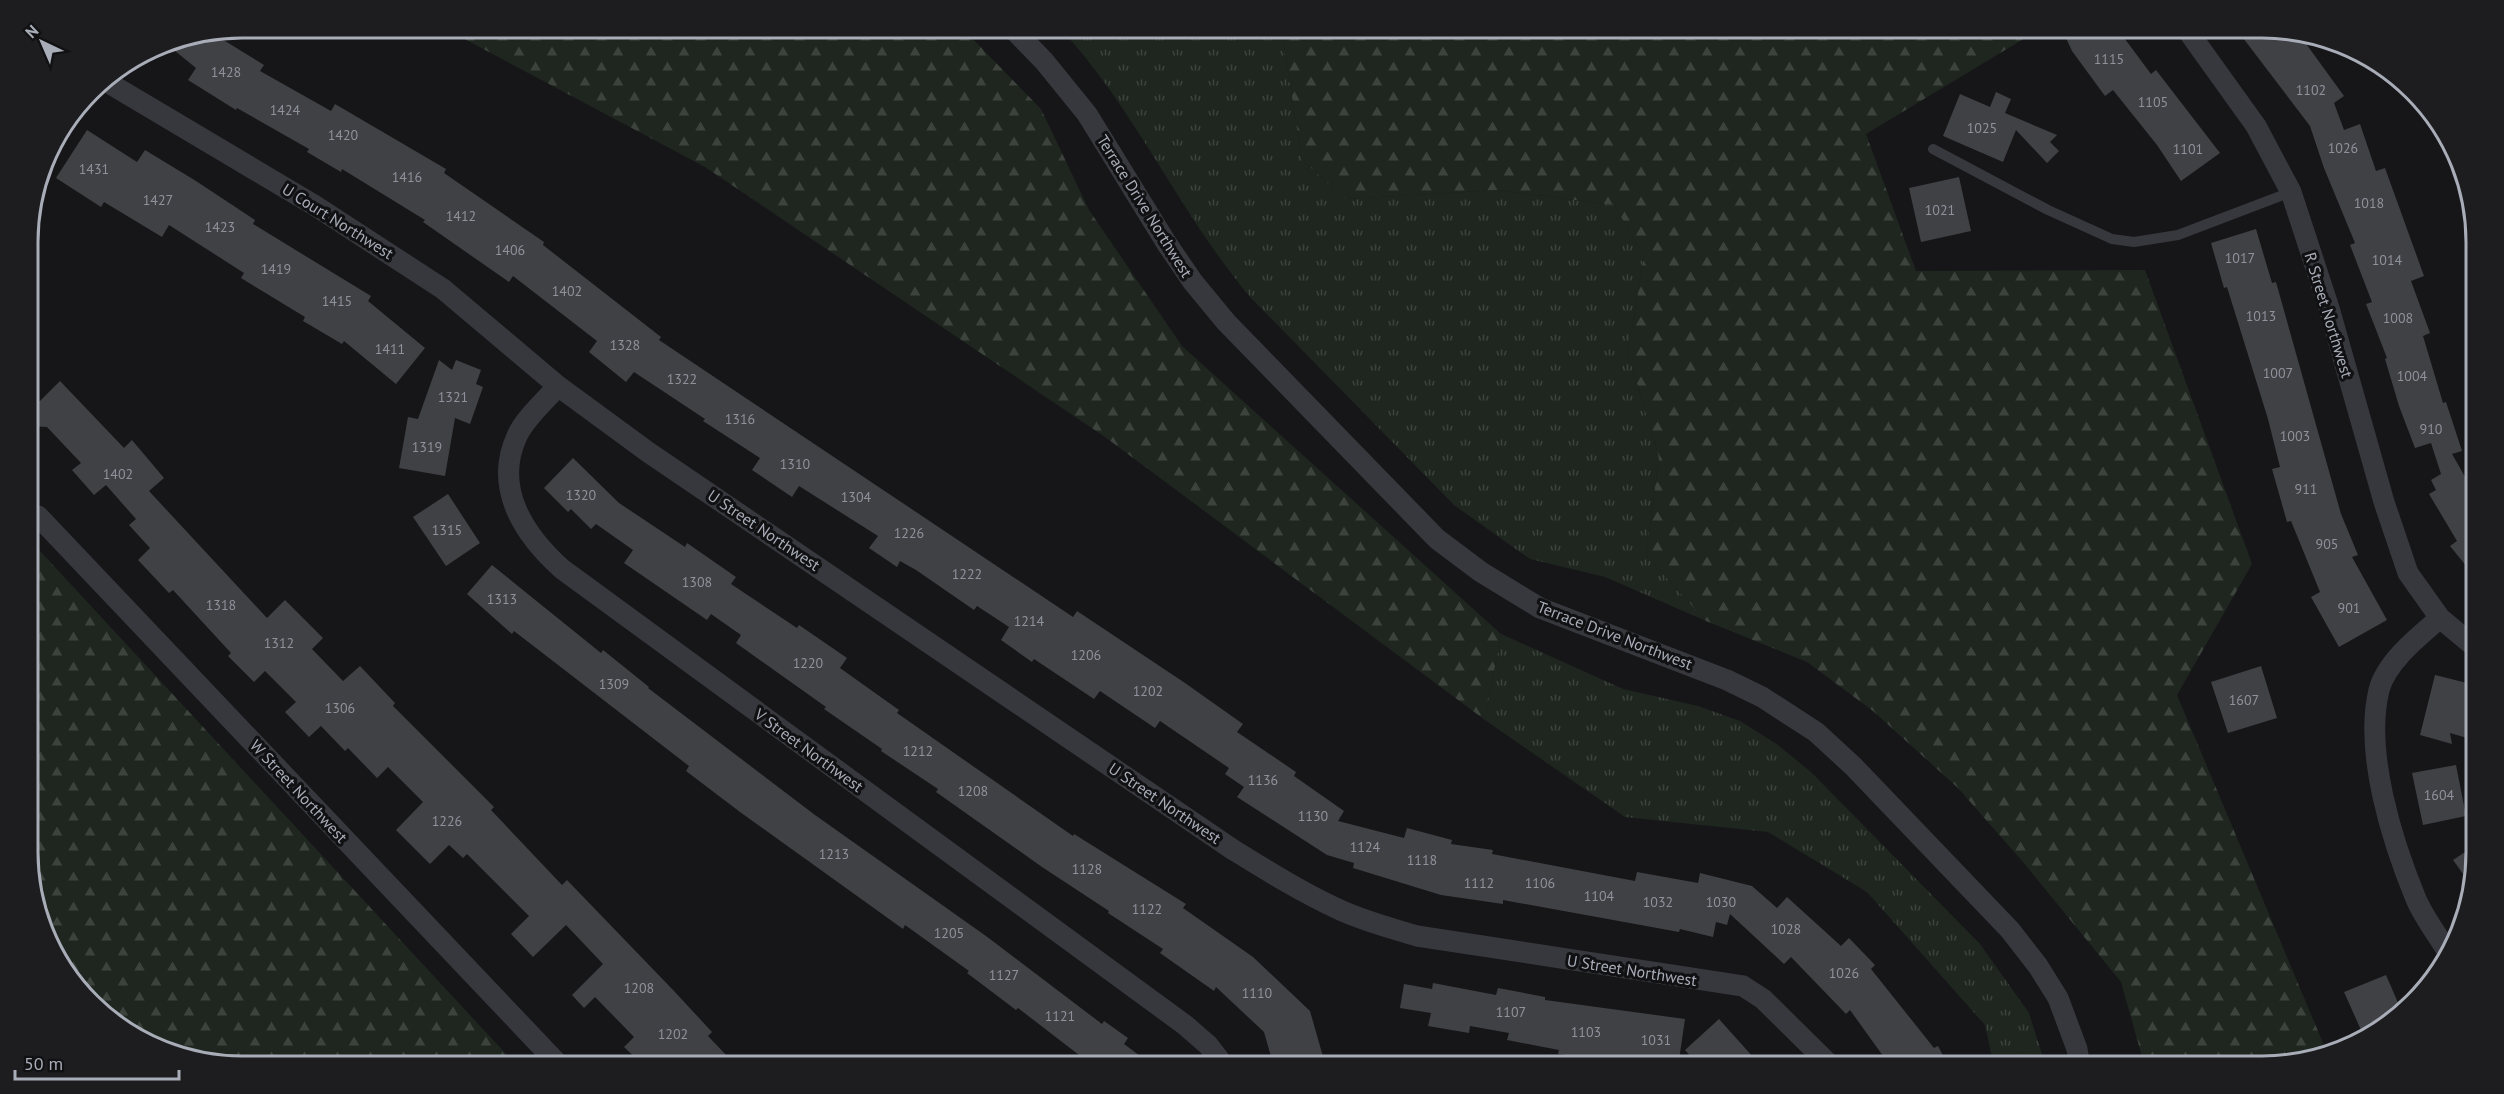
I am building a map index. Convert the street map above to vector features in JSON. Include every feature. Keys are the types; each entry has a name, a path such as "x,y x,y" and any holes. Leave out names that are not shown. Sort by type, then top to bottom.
{"street":[{"name":"Terrace Drive Northwest","path":"1022,38 1044,61 1087,114 1167,244 1193,282 1226,322 1437,539 1480,572 1540,608 1728,680 1762,697 1816,732 1877,790 2010,930 2038,966 2058,998 2078,1056"},
{"name":"R Street Northwest","path":"2193,38 2256,126 2291,192 2329,308 2384,502 2408,573 2440,618 2466,640"},
{"name":"U Court Northwest","path":"111,85 314,205 435,283 488,325 558,386"},
{"name":"U Street Northwest","path":"558,386 648,452 1232,849 1287,883 1339,910 1418,936 1743,986 1764,999 1821,1056"},
{"name":"V Street Northwest","path":"558,386 517,434 508,472 510,495 517,515 542,551 562,569 1185,1025 1208,1045 1216,1056"},
{"name":"W Street Northwest","path":"38,516 551,1056"},
{"path":"2440,618 2399,654 2379,689 2373,744 2388,817 2417,901 2444,945"}],"lane":[{"path":"1933,149 2048,210 2112,239 2134,242 2178,235 2291,192"}],"green space":[{"path":"463,38 972,38 1041,109 1089,210 1182,346 1501,634 1485,720 1105,437 705,167"},
{"path":"1069,38 1283,38 1302,160 1346,199 1497,190 1614,205 1644,256 1628,353 1659,457 1646,555 1706,621 1605,577 1530,559 1454,505 1251,298 1201,231 1134,126 1086,58"},
{"path":"1283,38 2025,38 1866,134 1916,271 2145,270 2252,564 2177,695 2325,1047 2302,1053 2276,1056 2142,1056 2121,982 2023,862 1958,788 1873,711 1807,662 1706,621 1646,555 1659,457 1628,353 1644,256 1614,205 1497,190 1346,199 1302,160"},
{"path":"38,549 508,1056 215,1055 163,1041 139,1029 97,997 65,955 53,931 44,905 39,879"},
{"path":"1501,634 1623,689 1698,706 1740,721 1778,745 1812,773 1980,944 2029,1013 2043,1056 1992,1056 1985,1025 1867,892 1768,832 1625,817 1485,720"}],"building":[{"path":"2066,38 2124,38 2151,74 2156,70 2220,153 2181,181 2157,145 2113,90 2105,96 2072,51"},
{"path":"2243,38 2305,42 2344,96 2334,103 2344,130 2360,124 2376,171 2385,168 2424,276 2411,281 2430,333 2423,336 2443,403 2446,402 2462,451 2452,454 2466,478 2466,566 2450,546 2457,541 2429,494 2436,490 2431,480 2441,474 2431,443 2415,448 2399,406 2385,359 2387,358 2366,304 2372,302 2350,245 2355,243 2324,168 2310,126"},
{"path":"221,39 264,65 260,71 331,111 335,104 446,169 444,173 544,242 543,245 661,337 659,340 1073,617 1077,611 1243,724 1237,732 1296,772 1294,776 1344,811 1338,821 1404,838 1407,828 1452,840 1451,844 1493,850 1492,854 1635,881 1637,872 1698,883 1700,873 1752,886 1777,908 1787,897 1841,946 1849,938 1875,965 1871,969 1934,1048 1938,1046 1943,1056 1883,1056 1850,1010 1846,1014 1791,957 1784,964 1730,914 1727,925 1716,922 1713,937 1680,929 1679,932 1503,900 1503,904 1441,895 1353,868 1354,863 1327,855 1237,797 1244,787 1225,774 1229,768 1160,721 1155,728 1100,691 1094,699 1034,659 1032,662 1001,640 1009,627 977,606 974,610 900,561 897,567 869,548 878,536 799,486 792,497 752,470 760,458 634,372 626,382 589,352 597,341 513,276 509,282 423,222 425,220 342,169 341,172 307,152 309,149 237,108 236,110 188,80 196,68 173,49 202,41"},
{"path":"1996,92 2011,99 2005,113 2057,135 2050,142 2059,151 2047,163 2016,130 2003,162 1943,136 1960,94 1990,107"},
{"path":"87,130 137,162 145,150 196,181 255,220 253,224 371,296 368,301 425,348 396,384 344,341 342,344 303,321 305,317 241,278 244,273 169,225 162,237 104,202 101,207 56,178"},
{"path":"1959,177 1971,231 1921,242 1909,188"},
{"path":"2256,229 2272,283 2276,282 2341,514 2358,555 2352,557 2387,620 2339,647 2311,597 2320,592 2291,521 2287,522 2272,469 2280,467 2268,419 2211,243"},
{"path":"439,360 452,370 456,360 481,370 476,384 483,387 470,424 455,418 445,476 399,468 408,417 418,419"},
{"path":"60,381 124,448 132,440 164,478 149,491 267,618 285,600 323,638 312,649 343,681 360,666 395,703 393,706 494,807 491,810 562,885 567,880 674,991 712,1032 708,1036 727,1056 633,1056 624,1047 634,1037 595,997 584,1008 572,995 603,964 566,925 533,957 511,934 529,916 467,854 463,858 449,845 430,864 396,830 423,802 388,767 377,778 348,748 345,751 321,726 309,737 285,712 296,702 265,671 254,682 228,656 231,653 173,590 169,593 138,560 150,548 129,525 136,519 106,485 94,495 72,470 81,463 47,427 38,427 38,401"},
{"path":"573,458 619,503 685,547 687,543 736,577 731,584 797,628 799,625 847,658 840,668 899,710 897,713 1073,836 1074,834 1186,904 1183,908 1253,957 1310,1011 1323,1056 1271,1056 1264,1032 1216,987 1214,991 1160,953 1163,949 936,792 938,789 881,751 882,749 824,709 826,707 736,643 741,635 711,614 707,620 624,563 633,550 596,524 591,529 571,509 568,512 544,488"},
{"path":"448,494 480,543 446,566 413,517"},
{"path":"492,565 601,653 603,650 648,688 815,815 986,936 1102,1024 1104,1021 1128,1038 1124,1044 1140,1056 1078,1056 1018,1008 1016,1010 967,973 969,971 905,925 903,929 740,812 686,771 689,766 514,631 512,634 467,594"},
{"path":"2261,666 2277,718 2228,733 2211,682"},
{"path":"2435,675 2466,683 2466,738 2450,733 2452,744 2420,735"},
{"path":"2456,765 2466,816 2423,825 2412,773"},
{"path":"2466,851 2465,877 2453,860"},
{"path":"2386,975 2399,1004 2376,1022 2361,1030 2344,992"},
{"path":"1433,983 1496,995 1498,988 1545,997 1545,1000 1685,1019 1680,1056 1558,1054 1559,1050 1507,1040 1509,1033 1470,1026 1469,1033 1428,1026 1431,1013 1400,1008 1404,984 1432,989"},
{"path":"1719,1019 1752,1056 1690,1056 1685,1050"}]}
